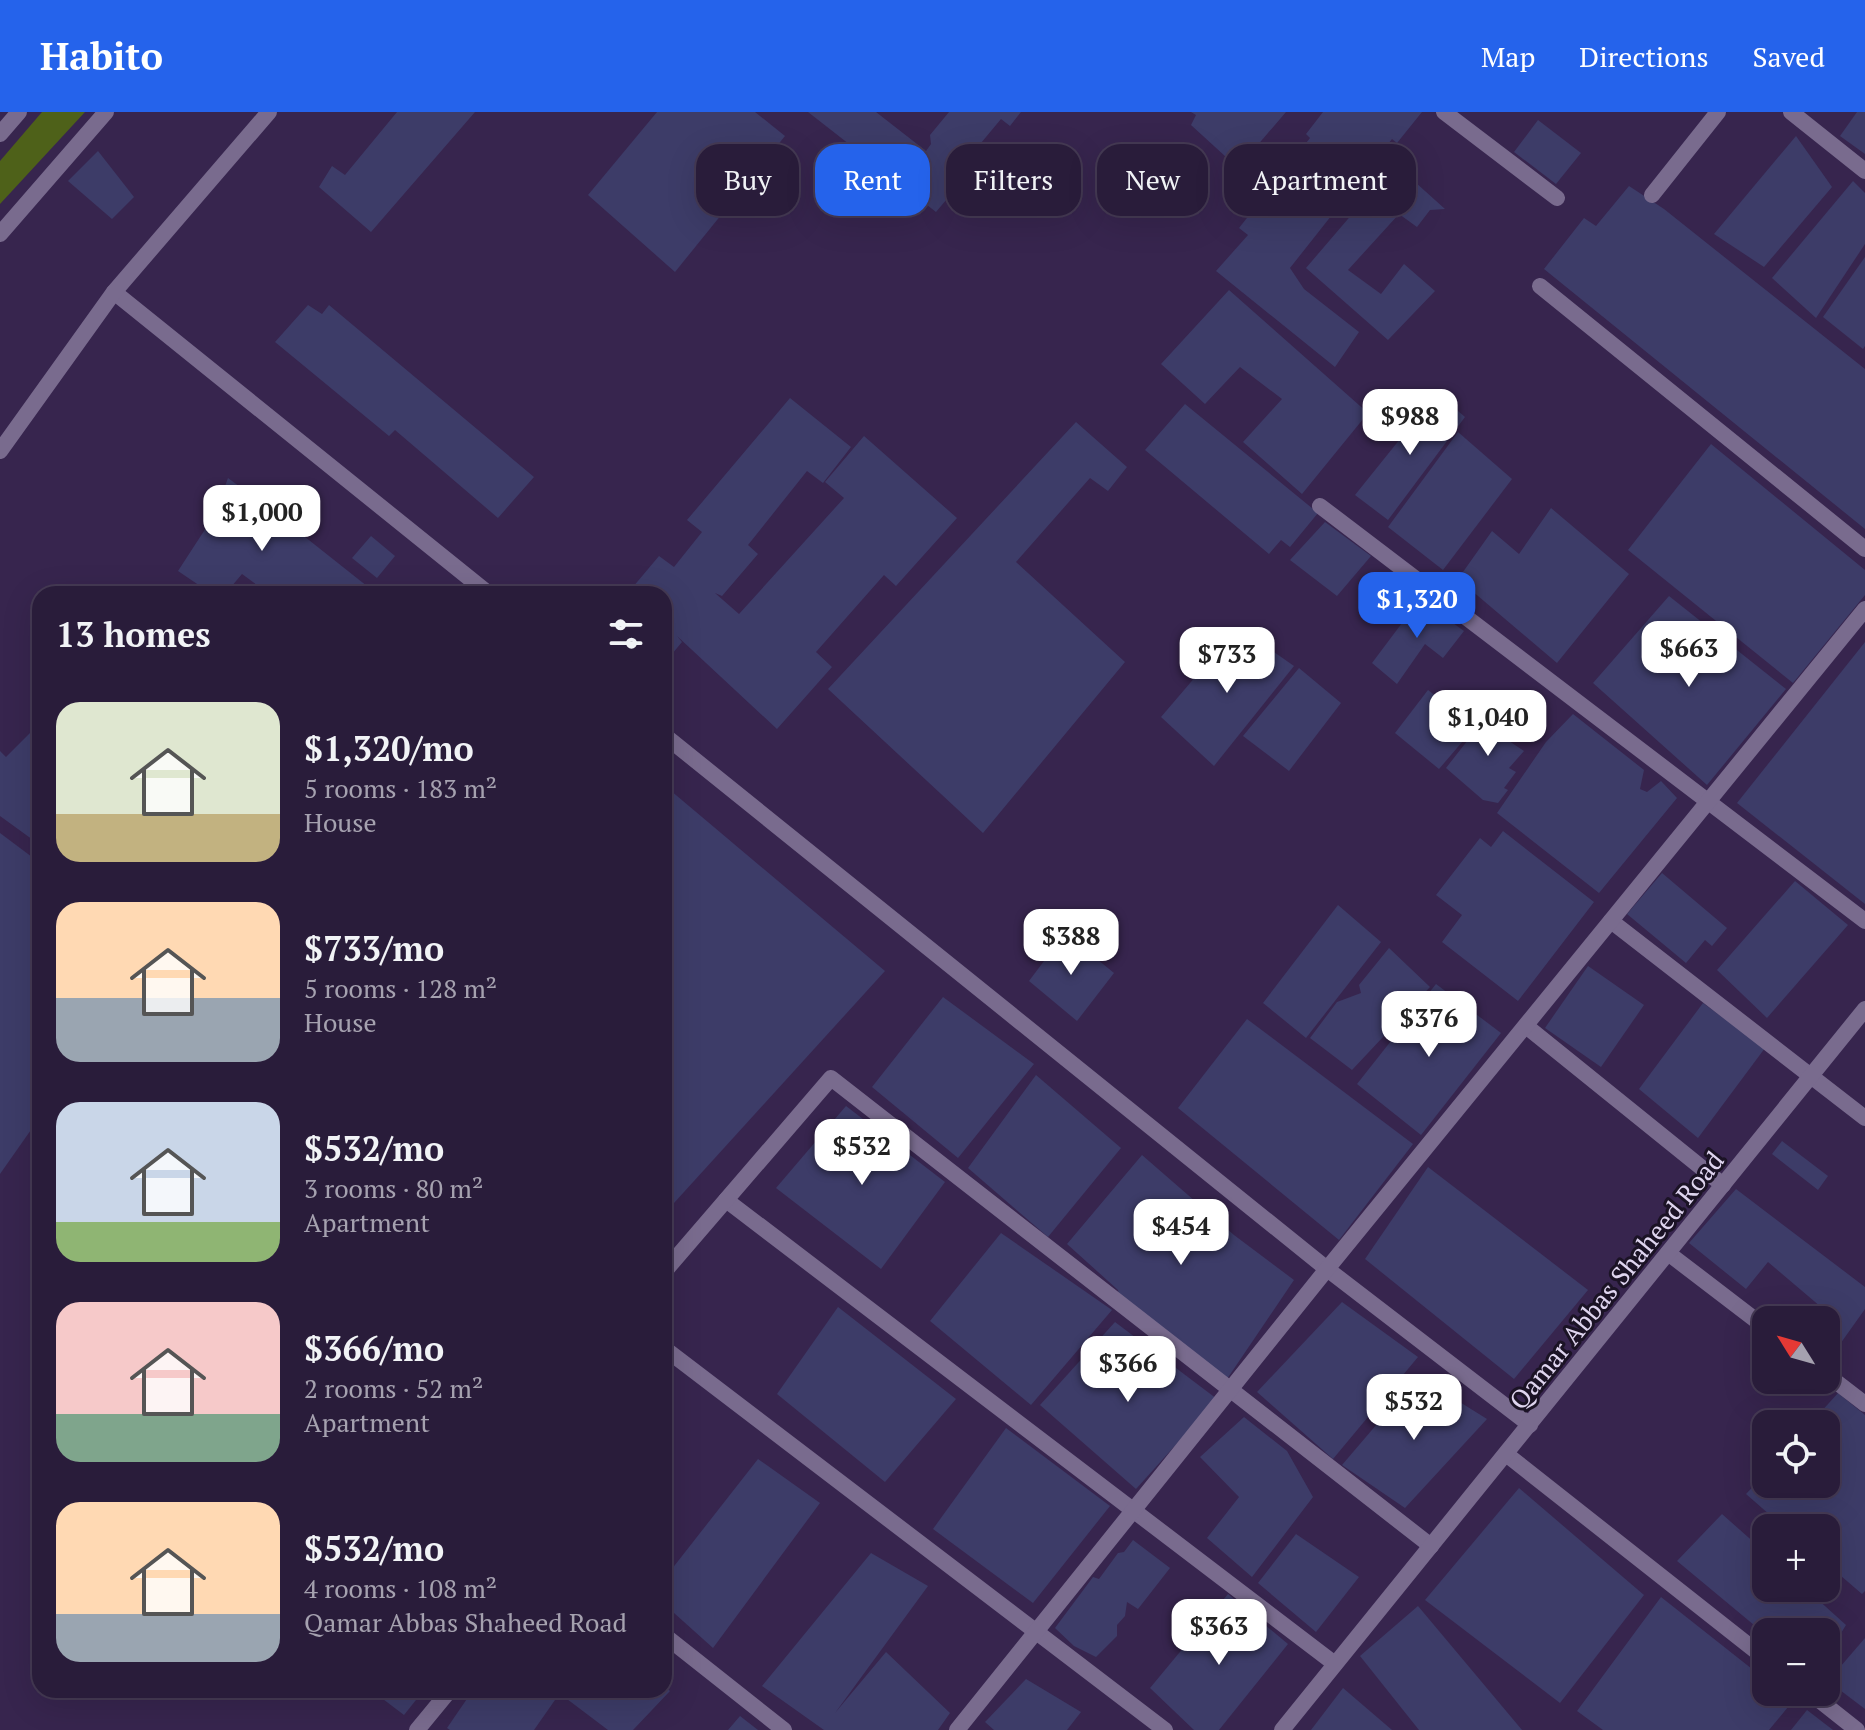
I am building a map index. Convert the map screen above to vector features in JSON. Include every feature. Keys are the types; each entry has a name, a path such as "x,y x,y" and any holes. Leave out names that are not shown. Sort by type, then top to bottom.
{"street":[{"path":"0,134 19,112"},
{"path":"0,234 106,112"},
{"path":"0,451 114,292 269,112"},
{"path":"1444,112 1557,198"},
{"path":"1652,195 1718,112"},
{"path":"1791,112 1865,171"},
{"path":"1540,286 1865,549"},
{"path":"114,292 479,586"},
{"path":"1320,506 1865,921"},
{"path":"957,1730 1327,1269 1865,609"},
{"path":"672,741 1327,1269 1530,1425"},
{"path":"1611,921 1865,1118"},
{"name":"Qamar Abbas Shaheed Road","path":"1282,1730 1865,1009"},
{"path":"1526,1026 1723,1185"},
{"path":"672,1263 831,1078 1431,1546"},
{"path":"726,1200 1335,1664"},
{"path":"1668,1253 1752,1317"},
{"path":"672,1354 1165,1730"},
{"path":"1840,1385 1865,1404"},
{"path":"1506,1454 1752,1648"},
{"path":"672,1641 784,1730"},
{"path":"417,1730 443,1698"},
{"path":"1827,1706 1857,1730"}],"shaded area":[{"path":"42,112 85,112 0,204 0,161"}],"building":[{"path":"397,112 475,112 371,232 319,187 332,166 345,175"},
{"path":"657,112 755,112 785,136 779,144 696,144 696,216 720,216 675,272 588,195"},
{"path":"808,112 876,112 917,144 849,144"},
{"path":"949,112 1021,112 1010,126 1001,119 982,144 946,144 946,200 936,212 930,207 930,135"},
{"path":"1191,112 1286,112 1259,144 1224,144 1224,155 1191,125 1196,115"},
{"path":"1323,112 1422,112 1397,143 1392,139 1388,144 1305,144 1310,138 1306,134"},
{"path":"1857,112 1865,112 1865,154 1840,136"},
{"path":"1538,120 1581,153 1556,184 1514,152"},
{"path":"1796,136 1832,187 1764,267 1714,234"},
{"path":"98,151 134,197 112,219 68,181"},
{"path":"1853,181 1865,193 1865,244 1816,318 1772,278"},
{"path":"1416,183 1445,209 1430,210 1417,227 1402,216 1416,216"},
{"path":"1629,186 1664,209 1865,369 1865,529 1544,269 1584,218 1596,226"},
{"path":"1248,216 1331,216 1290,268 1304,289 1359,332 1335,367 1216,271 1248,235 1239,228"},
{"path":"1350,216 1397,216 1348,270 1381,294 1404,264 1435,291 1388,340 1306,268"},
{"path":"1865,257 1865,346 1863,349 1823,317"},
{"path":"1229,290 1368,413 1302,494 1243,442 1282,399 1240,367 1205,404 1161,364"},
{"path":"308,305 322,314 329,305 534,477 498,518 395,430 389,436 275,342"},
{"path":"1437,393 1465,417 1388,520 1355,495"},
{"path":"790,398 851,447 823,483 807,471 748,545 758,554 722,596 715,593 739,614 844,498 825,482 864,436 957,518 896,586 884,575 816,652 832,667 777,729 677,636 682,642 672,654 672,586 634,586 659,556 674,567 702,532 687,520"},
{"path":"1185,404 1318,513 1290,547 1281,540 1269,554 1145,450"},
{"path":"1076,422 1127,467 1108,491 1090,478 1016,562 1125,662 983,833 828,689"},
{"path":"1458,432 1512,479 1443,570 1388,527"},
{"path":"1711,444 1865,570 1865,595 1793,683 1628,550"},
{"path":"228,478 367,586 258,586 242,574 232,586 200,586 178,571 215,514"},
{"path":"1551,508 1629,574 1557,663 1458,579 1492,531 1519,554"},
{"path":"1325,522 1371,556 1337,596 1290,560"},
{"path":"371,536 395,556 377,578 352,558"},
{"path":"1669,596 1786,689 1707,785 1593,683"},
{"path":"1420,599 1464,631 1443,658 1425,644 1397,684 1372,663"},
{"path":"1238,627 1294,666 1214,766 1161,717"},
{"path":"1865,642 1865,904 1737,803"},
{"path":"1299,668 1341,703 1289,771 1243,736"},
{"path":"1428,690 1475,727 1439,769 1395,733"},
{"path":"1493,708 1518,726 1509,741 1524,751 1509,768 1516,772 1498,803 1483,800 1446,768"},
{"path":"1573,714 1644,770 1640,789 1647,792 1661,781 1677,798 1599,893 1497,813 1546,742"},
{"path":"32,731 32,839 0,816 0,751 6,757"},
{"path":"672,792 885,971 672,1205"},
{"path":"1503,831 1594,902 1518,1001 1442,942 1462,915 1436,895 1480,838 1491,847"},
{"path":"0,833 32,857 32,1128 0,1174"},
{"path":"1662,873 1727,928 1712,946 1705,940 1686,963 1627,914"},
{"path":"1795,881 1848,925 1767,1018 1717,970"},
{"path":"1338,905 1381,942 1306,1038 1263,1003"},
{"path":"1065,933 1114,973 1077,1021 1029,981"},
{"path":"1389,948 1430,987 1352,1070 1310,1038 1337,1002 1361,993 1359,985"},
{"path":"1588,966 1644,1005 1601,1067 1545,1028"},
{"path":"1436,984 1501,1033 1421,1135 1357,1084"},
{"path":"943,997 1034,1064 958,1158 872,1087"},
{"path":"1703,1003 1765,1048 1698,1138 1639,1089"},
{"path":"1247,1019 1413,1144 1339,1240 1178,1108"},
{"path":"1036,1075 1121,1148 1048,1237 968,1168"},
{"path":"846,1106 945,1182 881,1269 776,1188"},
{"path":"1782,1141 1828,1176 1818,1190 1772,1154"},
{"path":"1142,1155 1234,1235 1294,1280 1227,1379 1119,1295 1118,1290 1067,1244"},
{"path":"1428,1167 1588,1290 1514,1379 1365,1259"},
{"path":"1736,1189 1865,1287 1865,1309 1840,1344 1840,1306 1820,1306 1768,1262 1746,1289 1689,1243"},
{"path":"1001,1233 1112,1310 1031,1405 930,1321"},
{"path":"1342,1302 1418,1357 1333,1459 1257,1392"},
{"path":"838,1307 956,1399 885,1482 777,1394"},
{"path":"1115,1322 1217,1399 1136,1489 1040,1405"},
{"path":"1418,1376 1487,1419 1405,1508 1342,1465"},
{"path":"1839,1394 1865,1415 1865,1591 1862,1594 1840,1575 1840,1514 1769,1514 1746,1494 1752,1488 1752,1498 1840,1498 1840,1410 1823,1410"},
{"path":"1244,1417 1287,1451 1313,1497 1252,1577 1207,1538 1239,1497 1200,1457"},
{"path":"1006,1428 1110,1506 1033,1603 933,1529"},
{"path":"758,1459 820,1503 713,1648 672,1611 672,1569"},
{"path":"1519,1488 1644,1595 1560,1703 1425,1600"},
{"path":"1722,1514 1752,1541 1752,1602 1821,1602 1838,1618 1752,1618 1752,1623 1677,1561"},
{"path":"1296,1534 1359,1577 1316,1632 1258,1583"},
{"path":"1133,1540 1170,1568 1138,1609 1127,1602 1125,1616 1117,1625 1117,1636 1096,1657 1074,1646 1055,1628 1093,1577 1099,1579 1118,1553 1124,1552"},
{"path":"871,1553 928,1586 835,1713 886,1652 950,1713 938,1730 824,1730 762,1686"},
{"path":"1228,1594 1288,1644 1219,1730 1194,1730 1150,1688"},
{"path":"1661,1597 1752,1669 1752,1706 1789,1706 1769,1730 1603,1730 1577,1711"},
{"path":"1418,1606 1522,1730 1419,1730 1360,1656"},
{"path":"1840,1620 1846,1625 1840,1635"},
{"path":"1865,1638 1865,1709 1840,1690 1840,1667"},
{"path":"1026,1679 1081,1712 1067,1730 994,1730 985,1722"},
{"path":"1343,1688 1392,1730 1311,1730"},
{"path":"382,1698 418,1698 404,1715"},
{"path":"468,1698 556,1698 534,1730 447,1728"},
{"path":"566,1698 663,1698 633,1730 608,1730"},
{"path":"1807,1710 1833,1730 1791,1730"},
{"path":"740,1716 758,1730 728,1730"}]}
